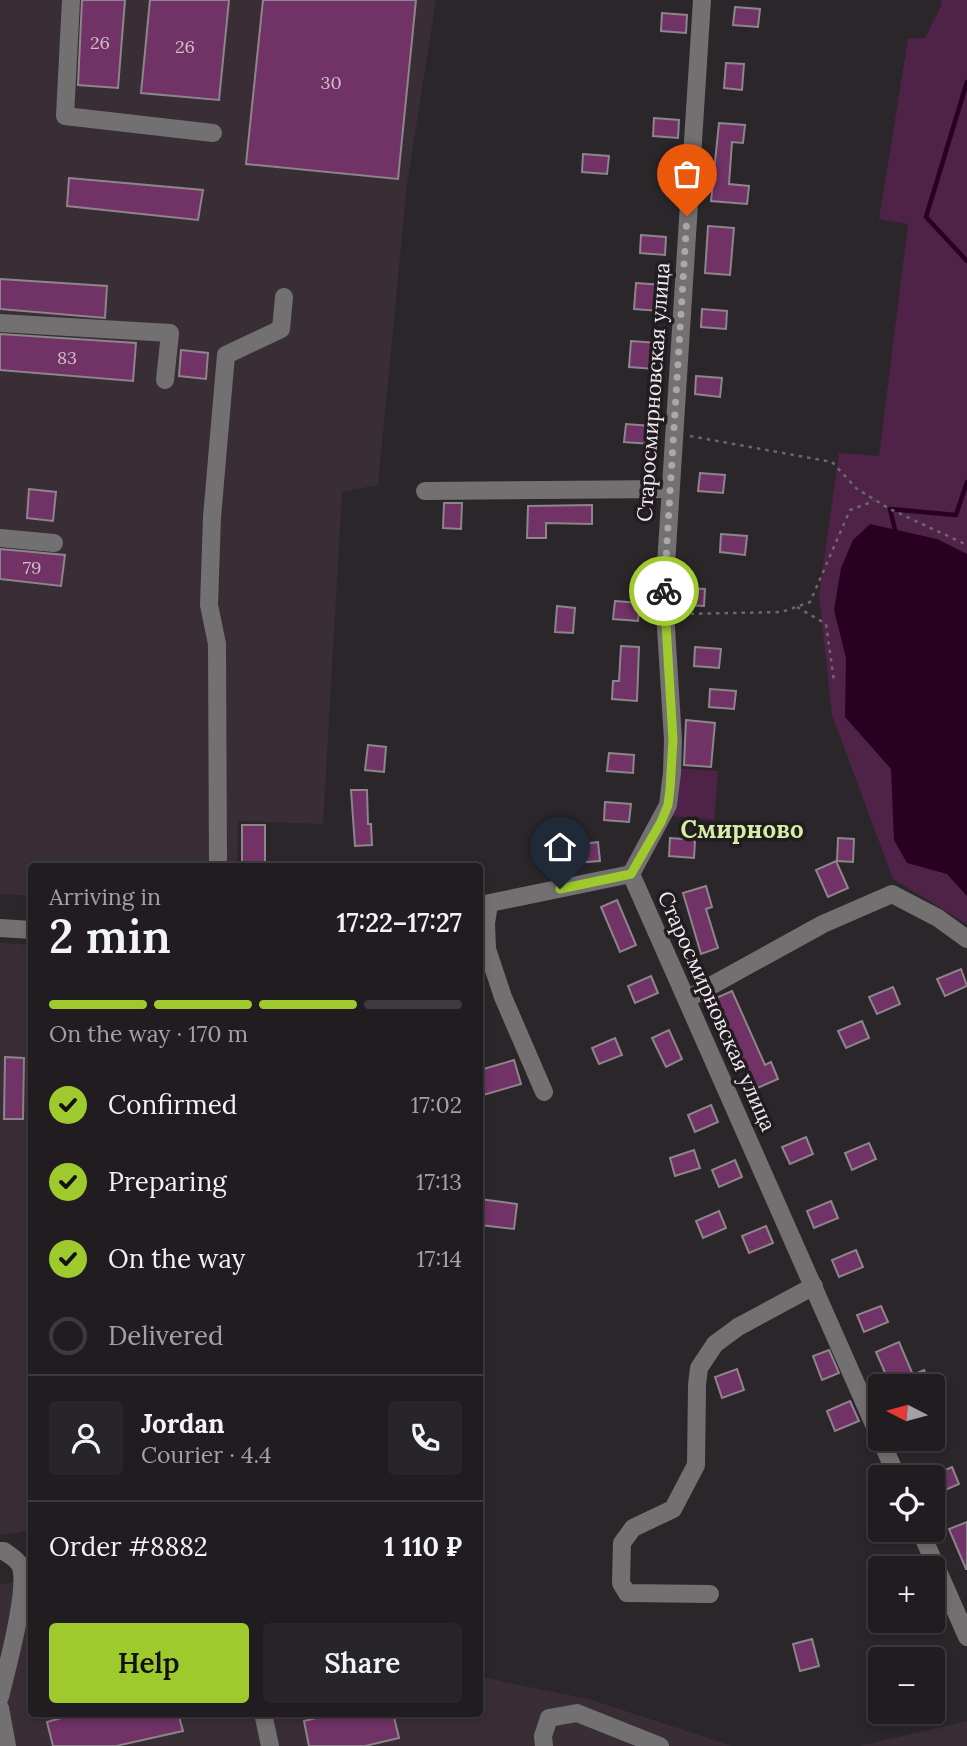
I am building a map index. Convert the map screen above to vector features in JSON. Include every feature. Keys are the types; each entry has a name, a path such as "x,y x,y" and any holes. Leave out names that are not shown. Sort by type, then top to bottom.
{"street":[{"path":"71,0 65,116 213,133"},
{"name":"Старосмирновская улица","path":"702,0 664,596 673,740 668,805 631,874 868,1410"},
{"path":"218,863 217,644 209,605 212,517 226,355 281,329 284,296"},
{"path":"0,323 170,333 166,380"},
{"path":"425,491 670,489"},
{"path":"0,538 54,543"},
{"path":"544,1092 503,997 487,949 484,904 631,874"},
{"path":"687,999 823,924 892,894 939,918 967,939"},
{"path":"0,928 28,930"},
{"path":"709,1594 627,1593 621,1583 622,1543 633,1528 673,1508 695,1465 699,1368 715,1344 738,1327 814,1286"},
{"path":"925,1542 967,1637"},
{"path":"0,1551 4,1550 19,1563 23,1578 15,1634 0,1697"},
{"path":"0,1708 7,1746"},
{"path":"544,1746 543,1736 549,1718 578,1713 660,1746"},
{"path":"264,1717 270,1746"}],"path":[{"path":"673,433 832,462 858,489 876,501 967,545"},
{"path":"665,615 782,612 810,602 850,510 876,501"},
{"path":"797,607 826,624 834,681"}],"shaded area":[{"path":"0,0 436,0 407,184 378,485 342,492 323,824 238,821 237,863 28,863 28,896 0,894"},
{"path":"941,0 967,0 967,924 893,879 832,715 819,595 839,453 879,456 908,224 879,219 908,39 925,38 941,6"},
{"path":"870,524 937,539 967,554 967,896 947,874 907,863 894,840 891,769 845,717 846,658 834,610 841,568 853,540"},
{"path":"676,768 718,771 714,820 672,816"},
{"path":"0,943 28,945 28,1530 0,1535"},
{"path":"28,1579 28,1717 483,1717 483,1678 589,1699 732,1746 0,1746 0,1585"},
{"path":"967,1721 967,1746 859,1746"}],"building":[{"path":"82,0 125,0 118,88 78,85"},
{"path":"150,0 229,0 219,100 141,93"},
{"path":"263,0 416,0 398,179 246,164"},
{"path":"735,7 760,9 758,27 733,25"},
{"path":"662,13 687,15 686,33 661,31"},
{"path":"726,63 744,64 742,90 724,88"},
{"path":"654,118 679,120 678,138 653,136"},
{"path":"719,123 745,125 743,143 732,142 729,184 749,186 747,204 711,201"},
{"path":"583,154 609,156 607,174 582,172"},
{"path":"69,178 203,190 198,220 67,206"},
{"path":"708,226 734,228 730,275 705,273"},
{"path":"641,235 666,237 665,255 640,253"},
{"path":"0,279 107,286 105,318 0,309"},
{"path":"636,283 662,285 660,311 634,309"},
{"path":"702,309 727,311 726,329 701,327"},
{"path":"0,334 136,343 133,381 0,370"},
{"path":"631,341 657,343 655,369 629,367"},
{"path":"181,350 208,353 206,379 179,376"},
{"path":"696,376 722,378 720,397 695,394"},
{"path":"626,424 651,426 650,444 624,442"},
{"path":"700,473 725,475 723,493 698,491"},
{"path":"29,489 56,492 53,521 27,518"},
{"path":"444,503 462,503 461,529 443,528"},
{"path":"592,505 592,524 546,523 546,538 527,538 528,506"},
{"path":"721,534 747,536 745,555 720,552"},
{"path":"0,549 65,555 61,586 0,579"},
{"path":"686,588 705,589 704,606 685,605"},
{"path":"615,601 640,603 638,621 613,619"},
{"path":"557,606 575,608 573,633 555,632"},
{"path":"621,646 639,647 637,701 612,699 613,681 619,681"},
{"path":"695,647 721,649 719,668 694,666"},
{"path":"710,689 736,691 734,709 709,707"},
{"path":"686,720 715,723 711,767 684,765"},
{"path":"368,745 386,747 384,772 365,770"},
{"path":"609,753 634,755 633,773 607,771"},
{"path":"351,790 367,790 372,845 355,846"},
{"path":"605,802 631,804 629,822 604,820"},
{"path":"242,825 265,825 265,863 242,863"},
{"path":"670,838 695,840 694,858 669,856"},
{"path":"838,838 854,839 853,862 837,861"},
{"path":"598,842 600,861 574,863 573,845"},
{"path":"836,861 848,888 828,897 816,870"},
{"path":"706,886 712,907 706,909 718,948 701,954 683,893"},
{"path":"617,900 636,945 620,952 601,907"},
{"path":"961,969 967,986 945,996 937,979"},
{"path":"651,976 658,993 635,1003 628,986"},
{"path":"893,987 900,1004 877,1014 869,997"},
{"path":"732,991 765,1065 771,1062 778,1079 755,1089 716,998"},
{"path":"862,1021 869,1038 846,1048 838,1031"},
{"path":"669,1030 682,1059 666,1067 652,1038"},
{"path":"615,1038 622,1055 599,1064 592,1048"},
{"path":"5,1057 24,1058 23,1119 4,1119"},
{"path":"514,1060 521,1084 483,1095 483,1069"},
{"path":"711,1105 718,1122 695,1132 688,1115"},
{"path":"806,1137 813,1154 790,1164 782,1147"},
{"path":"869,1143 876,1159 852,1170 845,1153"},
{"path":"694,1150 700,1168 675,1176 670,1158"},
{"path":"735,1160 742,1177 719,1187 712,1170"},
{"path":"483,1199 517,1204 514,1229 483,1225"},
{"path":"831,1201 838,1218 814,1228 807,1211"},
{"path":"719,1211 726,1228 703,1238 696,1221"},
{"path":"766,1226 773,1243 749,1253 742,1236"},
{"path":"856,1250 863,1267 839,1277 832,1260"},
{"path":"881,1306 888,1322 864,1332 857,1315"},
{"path":"899,1342 913,1374 886,1374 876,1352"},
{"path":"829,1350 839,1373 822,1380 813,1356"},
{"path":"737,1369 744,1390 722,1398 715,1377"},
{"path":"850,1401 859,1421 835,1431 827,1411"},
{"path":"952,1467 959,1484 945,1490 945,1470"},
{"path":"967,1522 967,1569 966,1569 949,1529"},
{"path":"812,1639 819,1666 800,1671 793,1644"},
{"path":"65,1717 179,1717 183,1731 116,1746 53,1746 47,1722"},
{"path":"320,1717 394,1717 399,1738 365,1746 309,1746 304,1721"}],"waterway":[{"path":"967,82 926,217 967,261"},
{"path":"896,534 890,509 956,515 967,482"}],"way so far":[{"path":"664,591 687,216"}],"district":[{"name":"Смирново","path":"742,829"}],"route":[{"path":"560,889 631,874 668,805 673,740 664,591"}]}
